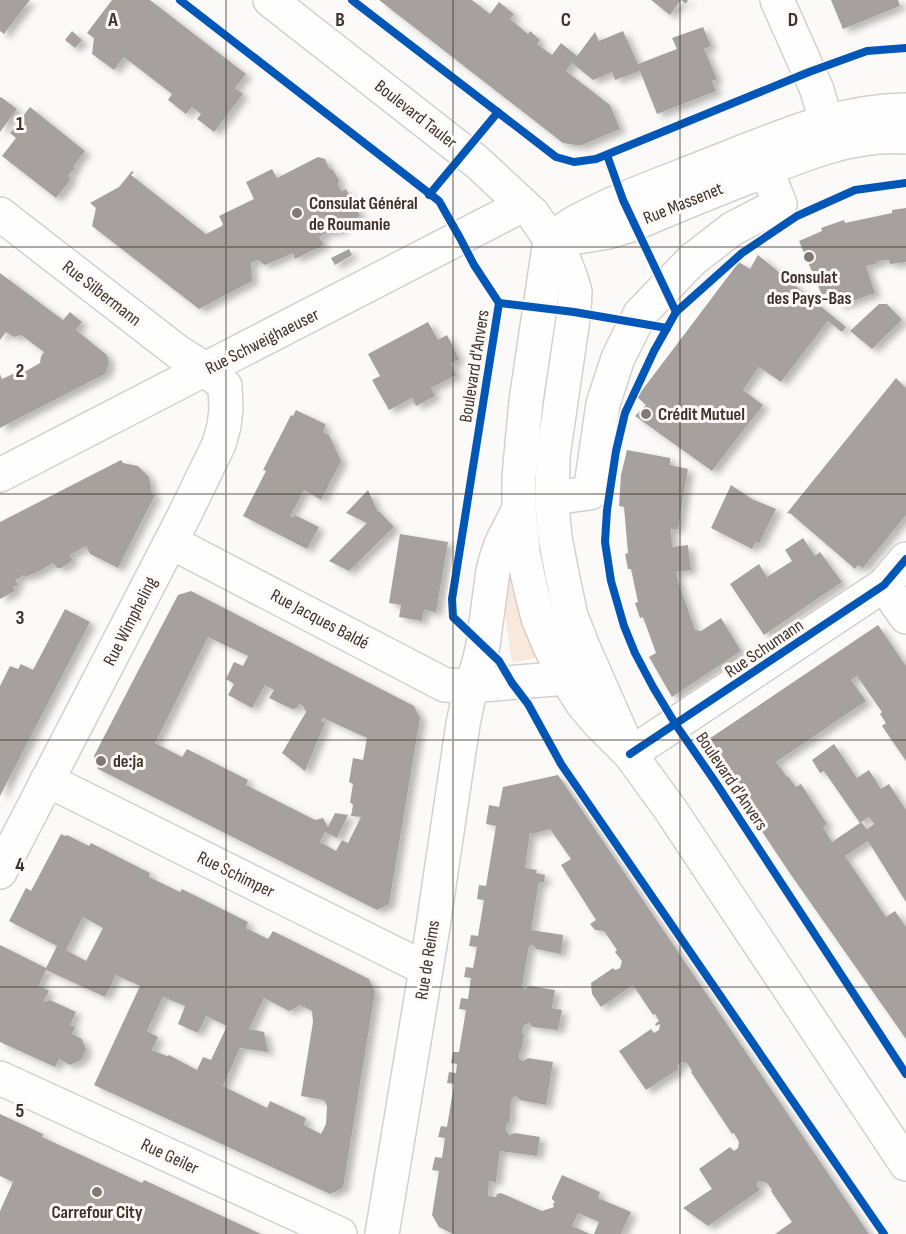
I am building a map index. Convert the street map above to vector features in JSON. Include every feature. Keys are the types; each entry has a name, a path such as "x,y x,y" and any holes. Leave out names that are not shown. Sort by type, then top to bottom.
{"street":[{"name":"Boulevard Tauler","path":"270,0 477,162 533,214 550,240"},
{"path":"777,0 817,90 828,134"},
{"name":"Rue Massenet","path":"550,240 582,237 634,224 793,158 856,114 903,119"},
{"name":"Rue Massenet","path":"550,240 574,223 636,193 795,131 828,134"},
{"path":"552,498 590,493 603,404 618,358 640,314 692,261 724,235 780,204 766,169"},
{"name":"Rue Schweighaeuser","path":"0,475 524,205"},
{"name":"Rue Silbermann","path":"0,214 178,352 206,369"},
{"path":"550,240 564,261 575,292 553,456 552,498 555,537 571,616 630,754"},
{"path":"550,240 521,443 519,510 524,553 538,618 550,648 582,703 630,754 670,809 906,1164"},
{"name":"Rue Wimpheling","path":"0,872 171,542 219,444 226,409 225,386 206,369"},
{"path":"519,510 497,556 483,645 471,686 566,678"},
{"name":"Rue Jacques Baldé","path":"171,542 445,685 471,686"},
{"name":"Rue Schumann","path":"630,754 885,585 906,559"},
{"path":"885,585 906,617"},
{"name":"Rue de Reims","path":"382,1234 426,969 463,724 471,686"},
{"name":"Rue Schimper","path":"47,780 426,969"},
{"name":"Rue Geiler","path":"0,1078 340,1234"}],"shaded area":[{"path":"509,548 539,657 512,663 499,572"}],"building":[{"path":"0,0 30,0 4,34 0,31"},
{"path":"112,0 150,0 246,74 235,88 243,94 214,132 197,119 201,114 192,107 186,114 168,100 172,94 124,57 114,70 92,54 94,38 87,33"},
{"path":"379,0 472,0 490,14 499,2 514,14 510,19 528,34 530,31 540,40 537,44 552,55 561,43 577,56 595,32 599,41 623,31 638,64 677,49 672,38 703,27 711,46 704,49 717,79 712,81 716,91 657,114 640,71 615,80 612,72 593,80 572,63 566,71 610,105 620,129 582,145 563,143"},
{"path":"651,0 681,0 670,15"},
{"path":"831,0 898,0 900,6 843,29"},
{"path":"72,31 82,40 75,48 65,40"},
{"path":"0,98 17,109 0,132"},
{"path":"30,107 85,151 68,176 71,179 56,198 2,156 16,138 10,133"},
{"path":"318,157 325,159 329,168 333,170 339,180 338,185 342,191 346,189 360,216 346,223 345,227 319,237 324,245 295,259 293,253 265,265 258,260 251,263 252,281 199,309 92,226 96,208 90,203 119,187 132,171 134,172 131,175 206,234 222,226 219,216 254,199 246,182 272,169 277,178"},
{"path":"906,208 906,262 890,264 889,260 877,261 878,263 866,266 875,293 839,306 833,290 822,295 799,241 822,231 821,228 844,220 845,223"},
{"path":"349,249 352,255 335,265 331,258"},
{"path":"758,255 846,327 842,332 828,321 781,382 759,367 743,390 763,405 712,471 635,416 646,405 637,397 739,262 750,269"},
{"path":"0,273 63,320 70,312 82,322 76,330 107,355 109,363 105,374 0,428 0,374 2,379 17,372 24,372 40,363 44,352 21,335 14,337 6,332 0,340"},
{"path":"879,304 887,304 902,320 872,349 850,331"},
{"path":"428,322 438,340 447,335 459,359 451,364 456,375 431,388 435,396 416,406 412,398 389,410 372,380 380,376 368,354"},
{"path":"896,378 906,388 906,515 863,568 858,565 855,569 787,513"},
{"path":"296,410 325,424 323,432 329,435 341,461 321,500 304,490 290,516 295,515 319,527 307,549 243,516 266,471 263,470 291,415 293,416"},
{"path":"627,450 670,458 670,465 688,469 678,529 671,529 672,547 688,545 691,570 676,572 679,584 695,630 701,631 721,618 741,651 672,697 649,657 656,653 643,617 640,618 635,603 638,602 631,569 628,569 625,554 628,553 624,507 619,506 621,475"},
{"path":"121,460 123,463 138,466 149,477 152,493 155,495 118,568 90,554 86,546 70,555 71,562 61,568 57,568 53,563 38,572 15,580 19,585 13,587 15,591 0,599 0,522"},
{"path":"731,485 752,499 776,509 759,544 756,542 752,549 711,528"},
{"path":"368,490 378,512 394,527 349,571 329,561 367,523 346,513"},
{"path":"400,534 448,542 436,612 424,610 422,621 399,617 401,605 389,603"},
{"path":"803,538 815,556 820,552 842,582 764,635 730,584 759,564 767,577 792,561 785,550"},
{"path":"191,591 414,706 420,718 389,904 377,910 98,769 94,756 178,595","holes":["208,637 248,656 243,666 234,662 226,679 234,684 228,695 252,708 265,685 274,690 269,698 292,709 297,708 299,704 303,706 306,712 282,753 305,771 325,723 321,721 323,718 367,738 363,760 353,758 349,782 353,784 350,802 353,805 351,816 361,817 348,843 342,840 336,851 320,842 325,832 337,838 348,815 335,813 328,827 323,818 315,820 246,785 248,780 187,749 182,757 155,743"]},
{"path":"65,609 90,622 0,796 0,686 10,666 18,669 21,664 33,670"},
{"path":"878,625 906,666 906,761 882,726 886,723 880,714 882,712 857,676 851,680 866,701 776,762 796,787 801,784 827,824 823,827 832,842 860,823 824,771 820,773 812,760 834,744 857,778 869,770 881,789 889,784 906,810 906,902 868,841 845,856 886,917 895,911 906,927 906,1039 789,872 703,743","holes":["869,817 874,824 867,829 861,822"]},
{"path":"558,775 869,1234 775,1234 792,1222 767,1183 759,1181 756,1184 760,1190 708,1226 683,1208 712,1189 699,1169 730,1147 734,1151 738,1148 739,1142 687,1063 682,1062 677,1066 679,1069 646,1090 619,1051 651,1029 654,1033 659,1030 660,1024 656,1026 655,1024 659,1021 633,985 601,1007 592,994 591,983 613,968 615,970 620,968 622,961 604,931 595,930 590,924 596,920 561,865 571,859 550,829 530,833 525,868 537,870 536,873 545,875 544,882 539,882 531,930 563,935 561,954 536,949 533,945 529,946 522,987 555,990 552,1008 562,1010 558,1030 533,1027 529,1023 524,1025 519,1058 523,1061 528,1058 553,1062 546,1105 520,1100 516,1096 511,1099 510,1122 507,1122 506,1130 509,1135 515,1133 540,1137 537,1156 500,1151 496,1182 489,1181 488,1196 496,1197 501,1193 542,1211 554,1207 555,1202 552,1197 562,1175 600,1192 598,1198 631,1212 621,1234 594,1234 599,1222 578,1213 572,1226 590,1234 453,1234 439,1227 432,1215 439,1171 432,1170 435,1157 442,1158 445,1138 438,1137 441,1126 447,1127 454,1084 447,1083 449,1072 456,1073 457,1064 451,1063 453,1052 459,1052 466,1010 459,1009 461,998 468,999 471,978 464,977 466,967 473,968 477,947 469,946 471,935 478,936 484,900 477,899 479,885 486,886 496,826 486,824 489,805 499,807 503,787"},
{"path":"61,834 67,835 89,846 91,843 150,873 149,877 180,892 182,889 248,922 246,928 268,939 273,931 369,979 375,992 343,1188 330,1194 94,1085 140,986 116,975 105,997 46,970 39,985 49,991 43,1002 50,1000 76,1012 70,1025 75,1027 72,1034 82,1039 86,1050 81,1060 70,1065 59,1059 55,1067 0,1042 0,945 46,968 57,946 9,921 26,888 31,891","holes":["83,917 103,928 86,961 66,950","163,997 185,1006 178,1024 198,1033 206,1016 227,1026 211,1060 203,1057 197,1070 169,1055 152,1050 158,1037 147,1031","264,998 289,1011 300,1005 312,1011 313,1022 301,1096 324,1100 327,1106 326,1124 321,1134 304,1125 306,1118 270,1101 267,1108 223,1086 240,1048 268,1052 264,1032 249,1029"]},
{"path":"0,1114 43,1134 42,1137 142,1183 144,1180 261,1234 0,1234 0,1211 13,1182 0,1176"}],"cycle path":[{"name":"Boulevard d'Anvers","path":"180,0 439,201 474,265 499,303 452,599 453,617 499,661 528,704 561,764 884,1234"},
{"path":"352,0 556,157 574,162 596,159 809,72 867,51 906,48"},
{"path":"429,195 498,112"},
{"path":"607,155 623,200 676,312"},
{"name":"Boulevard d'Anvers","path":"906,183 855,190 797,216 742,253 676,312 654,351 625,413 616,451 607,510 605,542 611,581 624,626 653,687 906,1074"},
{"name":"Boulevard d'Anvers","path":"499,303 574,312 667,328"},
{"path":"630,754 884,585 906,559"}],"place":[{"name":"Consulat Général de Roumanie","path":"297,213"},
{"name":"Consulat des Pays-Bas","path":"809,257"},
{"name":"Crédit Mutuel","path":"646,414"},
{"name":"de:ja","path":"101,761"},
{"name":"Carrefour City","path":"97,1192"}]}
